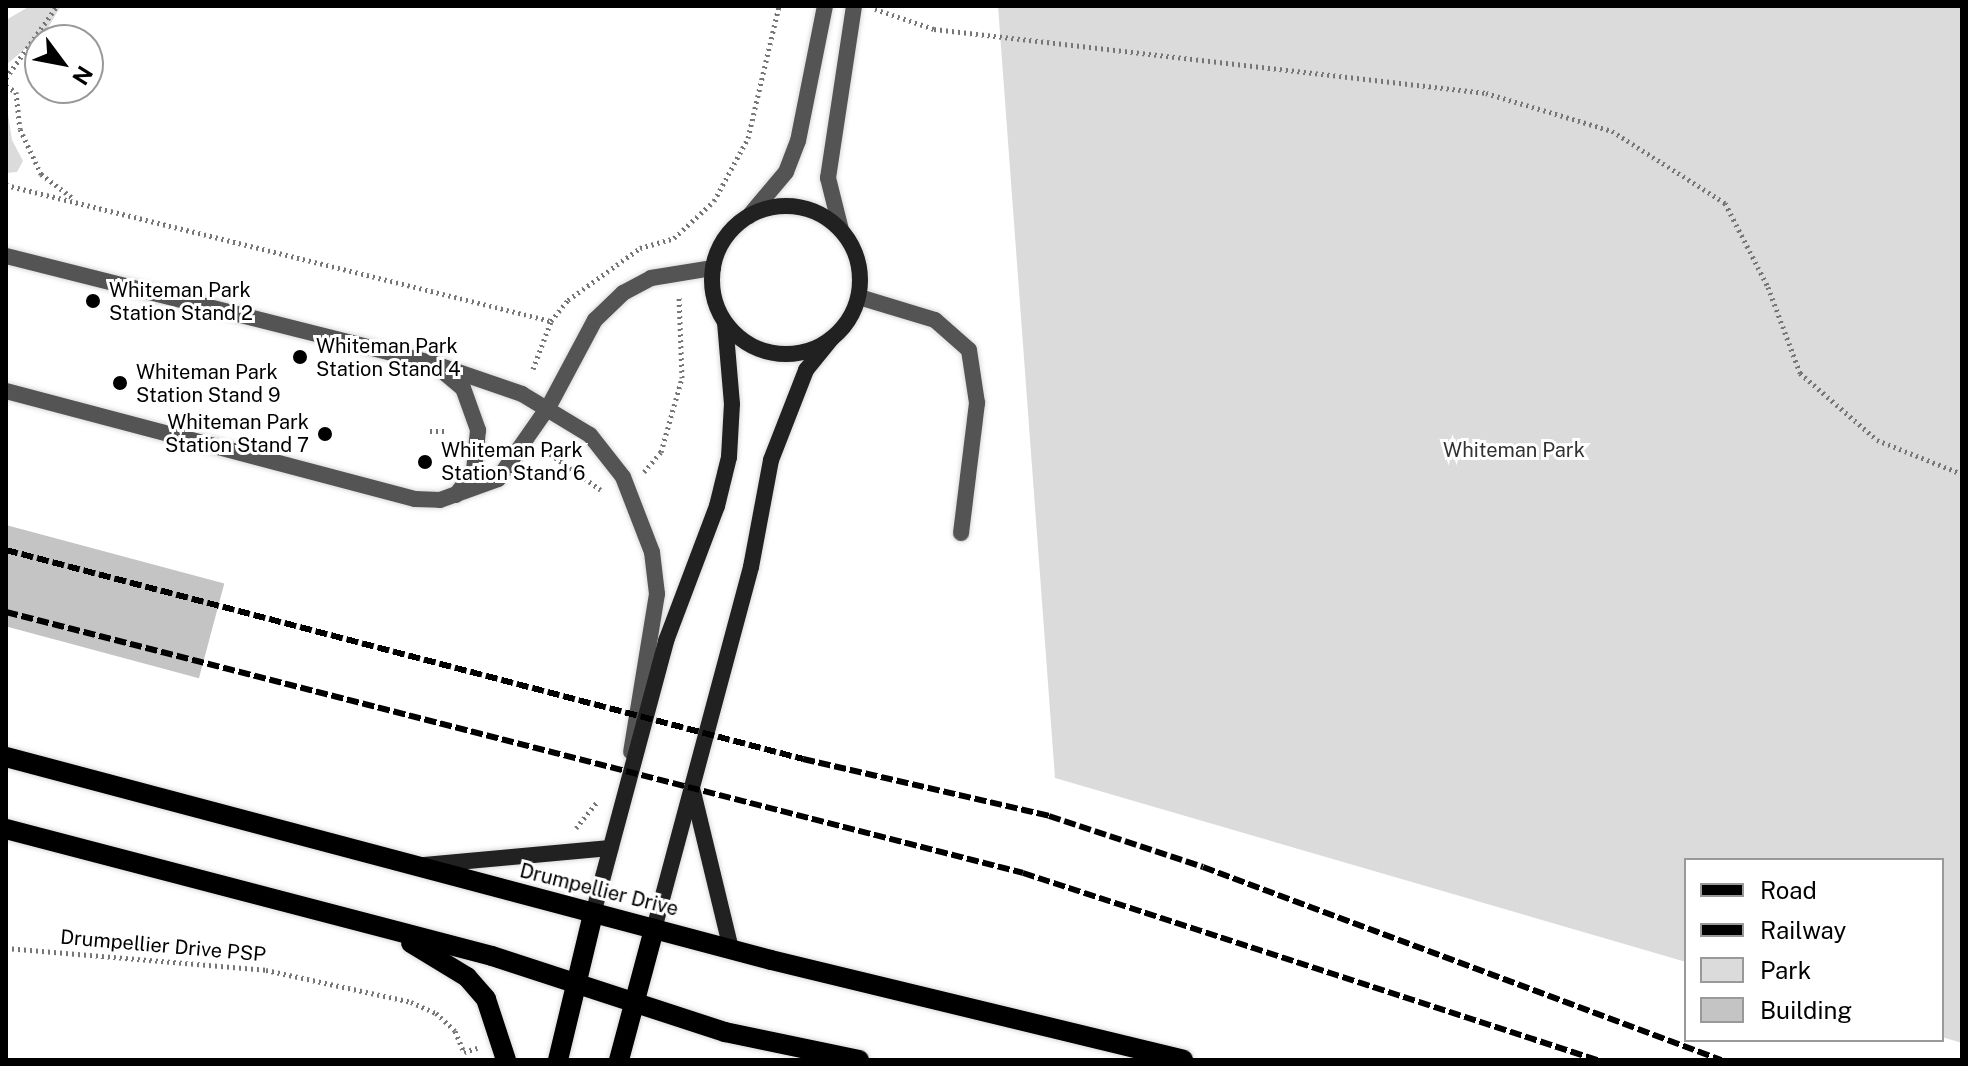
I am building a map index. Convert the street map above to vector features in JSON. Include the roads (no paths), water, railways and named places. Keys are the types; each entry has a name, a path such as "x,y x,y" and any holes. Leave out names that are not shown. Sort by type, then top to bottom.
{"main road":[{"name":"Drumpellier Drive","path":"6,757 593,914 1183,1060"},
{"path":"6,829 383,927 725,1032 859,1060"},
{"path":"558,1060 593,914"},
{"path":"383,927 467,977 486,999 505,1050"},
{"path":"619,1060 636,1006 654,929"}],"street":[{"path":"593,914 666,641 717,506 729,457 732,404 725,323 716,306 713,268 732,229 749,216 786,172 798,141 825,6"},
{"path":"654,929 751,567 771,460 806,370 848,321 859,297 857,261 841,230 828,178 854,6"},
{"path":"749,216 773,207 797,207 821,215 841,230"},
{"path":"6,256 432,363 549,406 590,435 623,477 652,552 657,594 625,793"},
{"path":"6,391 415,499 456,495 498,479 549,406 595,320 623,293 651,278 713,268"},
{"path":"859,297 935,320 969,350 977,403 961,533"},
{"path":"725,323 763,351 810,351 831,339"},
{"path":"432,363 463,388 478,430 474,471 456,495"},
{"path":"693,791 731,949"},
{"path":"411,866 610,848"}],"railway":[{"path":"6,550 803,759 1049,816 1203,867 1721,1060"},
{"path":"6,612 1023,873 1597,1060"}],"place":[{"name":"Whiteman Park Station Stand 2","path":"93,301"},
{"name":"Whiteman Park Station Stand 4","path":"300,357"},
{"name":"Whiteman Park Station Stand 9","path":"120,383"},
{"name":"Whiteman Park Station Stand 7","path":"325,434"},
{"name":"Whiteman Park Station Stand 6","path":"425,462"}],"park label":[{"name":"Whiteman Park","path":"1514,450"}]}
